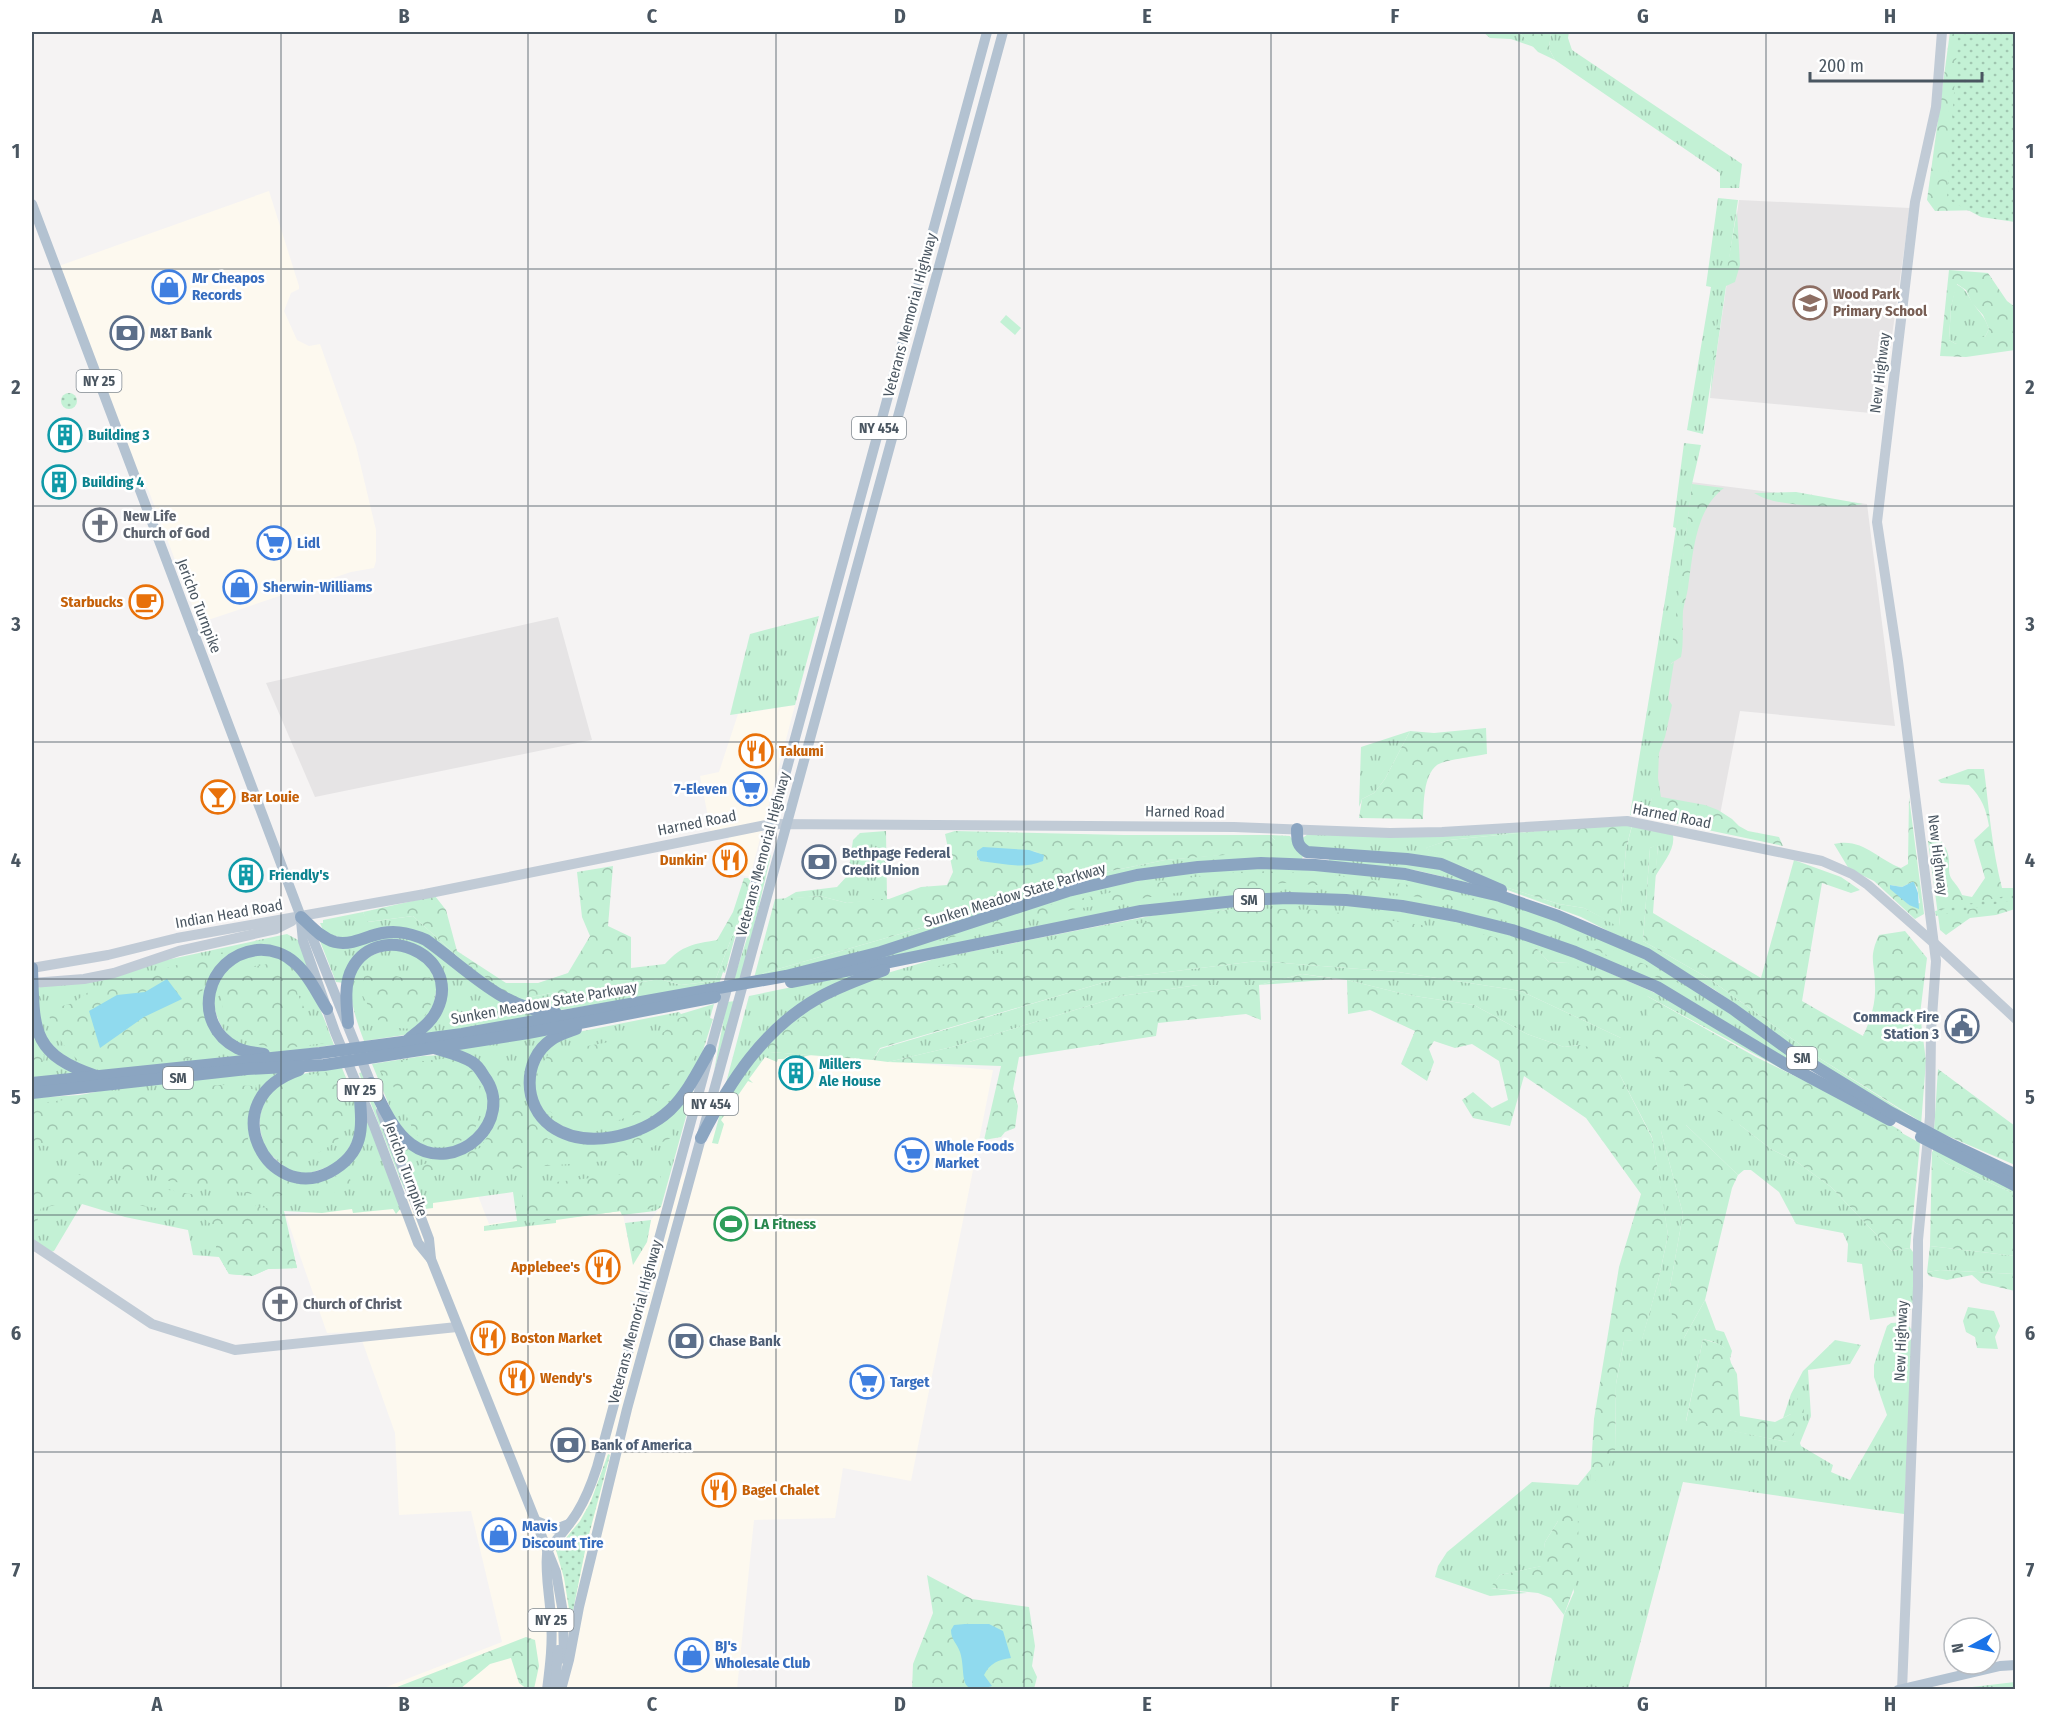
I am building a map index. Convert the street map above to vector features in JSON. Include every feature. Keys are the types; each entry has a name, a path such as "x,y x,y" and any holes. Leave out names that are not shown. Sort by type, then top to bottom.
{"highway":[{"path":"1298,829 1297,843 1307,852 1407,859 1441,864 1531,901 1542,910"},
{"name":"Sunken Meadow State Parkway","path":"383,1050 407,1041 462,1034 786,975 881,952 1068,891 1137,875 1198,867 1261,863 1315,864 1383,871 1472,889 1542,910 1647,954 1733,1009 1792,1052 1890,1112 2016,1175"},
{"name":"Sunken Meadow State Parkway","path":"32,1083 286,1056 322,1059 383,1050 430,1047 608,1018 1141,911 1245,900 1289,898 1346,900 1402,906 1512,930 1575,952 1657,987 1785,1064 1955,1156 2016,1186"},
{"path":"301,917 324,937 336,942 347,943 390,932 415,935 426,940 511,1001 534,1010 575,1013"},
{"path":"348,1023 346,991 353,968 362,957 374,949 390,945 409,947 418,950 433,964 441,984 442,994 437,1012 407,1041"},
{"path":"286,1056 248,1052 236,1047 219,1031 213,1019 209,1000 212,983 220,969 231,959 245,952 262,950 278,953 297,965 327,1009"},
{"path":"701,1138 742,1067 786,1020 830,992 916,957"},
{"path":"32,968 34,1015 37,1030 43,1042 54,1056 71,1067 100,1077"},
{"path":"608,1018 552,1039 538,1054 533,1064 529,1076 530,1092 535,1107 550,1126 561,1133 606,1138 642,1128 667,1113 681,1099 710,1050"},
{"path":"365,1086 412,1145 433,1154 458,1152 470,1146 487,1127 491,1114 493,1102 488,1080 475,1063 457,1054 430,1047"},
{"name":"Sunken Meadow State Parkway","path":"32,1093 247,1070 309,1067 322,1059"},
{"path":"309,1067 290,1073 272,1083 262,1095 254,1113 256,1138 261,1150 268,1161 280,1170 309,1178 325,1175 349,1159 361,1136 365,1086"}],"main road":[{"name":"Veterans Memorial Highway","path":"547,1551 584,1504 597,1467 987,32"},
{"name":"Veterans Memorial Highway","path":"560,1688 569,1660 579,1607 624,1419 1003,32"},
{"name":"New Highway","path":"1900,1689 1918,1286 1918,1240 1930,1117 1935,944 1877,522 1915,202 1936,107 1942,32"},
{"name":"Jericho Turnpike","path":"32,204 301,917 312,937 348,1023 365,1086"},
{"name":"Harned Road","path":"301,917 771,824 1442,832 1627,821 1836,866 1868,885 2016,1018"},
{"name":"Jericho Turnpike","path":"301,917 303,941 327,1009 365,1086 429,1239 431,1259 556,1572 563,1613 564,1657 560,1688"},
{"name":"Indian Head Road","path":"32,968 108,955 177,938 301,917"},
{"name":"Indian Head Road","path":"32,983 84,979 114,973 179,951 276,929 301,917"},
{"path":"32,1244 152,1323 234,1350 457,1327"},
{"path":"536,1521 556,1529 571,1523"},
{"name":"Jericho Turnpike","path":"547,1551 546,1573 551,1620 551,1654 547,1689"},
{"path":"551,1620 558,1656 560,1688"},
{"path":"1900,1689 2000,1666 2016,1665"}],"shaded area":[{"path":"269,191 299,286 299,289 291,293 284,311 297,340 309,346 320,344 356,446 376,530 376,561 374,568 351,572 199,623 148,489 131,467 56,267"},
{"name":"Wood Park Primary School","path":"1739,200 1910,208 1881,414 1710,398"},
{"path":"1691,482 1867,504 1895,726 1740,711 1717,830 1644,815"},
{"path":"558,617 592,740 315,797 266,683"},
{"path":"795,705 750,877 730,872 722,859 730,834 712,837 700,776 719,772 738,714"},
{"path":"764,1050 993,1070 911,1481 843,1468 835,1518 754,1520 737,1689 381,1689 502,1642 471,1511 399,1515 395,1433 359,1332 327,1333 286,1216 475,1188 489,1224 621,1205 633,1264 647,1242 651,1220 711,1136"}],"green space":[{"path":"1483,32 1519,32 1534,47 1511,39 1490,38"},
{"path":"1519,32 1551,32 1549,49 1555,60 1538,52"},
{"path":"1551,32 1569,32 1568,38 1572,50 1742,164 1739,188 1720,188 1720,173 1555,60 1549,49"},
{"path":"1950,32 2015,32 1986,210 1935,211 1927,200"},
{"path":"1958,32 2015,32 2015,222 1981,217 1947,199"},
{"path":"1718,198 1738,200 1703,434 1687,430 1711,287 1706,286"},
{"path":"1737,211 1740,265 1735,282 1726,286 1710,399 1715,338"},
{"path":"1949,270 1988,273 2007,301 2015,307 2015,350 1966,357 1940,356","holes":["1957,284 1966,290 1972,303 1983,315 1989,329 1985,337 1966,335 1956,344 1949,340 1951,307"]},
{"path":"1956,284 1966,292 1985,321 1989,329 1985,337 1956,344 1949,340 1951,307"},
{"path":"1006,315 1021,328 1015,335 1000,322"},
{"path":"66,393 72,393 77,401 75,407 66,409 61,404 61,398"},
{"path":"1684,443 1701,445 1692,484 1671,664 1674,662 1668,699 1672,705 1659,753 1658,778 1661,797 1652,798 1646,817 1630,815 1676,528 1673,527"},
{"path":"1692,484 1724,488 1714,497 1701,520 1683,611 1681,657 1670,664"},
{"path":"1796,492 1863,504 1854,506 1801,505 1764,498 1754,493"},
{"path":"819,616 795,705 730,715 750,634"},
{"path":"1486,728 1487,754 1446,761 1432,770 1425,790 1423,819 1359,818 1362,799 1374,793 1385,779 1410,731 1434,733"},
{"path":"1410,731 1385,779 1374,793 1362,799 1359,807 1361,747"},
{"path":"1968,769 1984,769 1991,829 2002,888 2015,888 2015,909 1996,915 1970,918 1946,935 1940,930 1928,841 1941,841 1945,846 1949,857 1951,878 1962,895 1972,897 1985,878 1974,840 1989,826 1983,804 1969,785 1941,783 1938,780"},
{"path":"1656,796 1705,805 1718,810 1748,831 1779,837 1783,846 1646,817 1652,798"},
{"path":"1909,797 1924,914 1915,919 1874,881 1849,869 1834,844 1861,846 1901,868 1908,864","holes":["1912,882 1917,887 1920,903 1909,905 1890,885 1902,887"]},
{"path":"1621,824 1672,832 1673,844 1655,877 1658,845 1650,848 1643,941 1708,978 1816,1056 1921,1125 1828,1071 1715,990 1672,964 1581,917 1502,888 1450,864 1428,858 1309,850 1301,842 1301,839 1308,834 1397,835 1497,832","holes":["1632,826 1626,849 1619,926 1584,908 1559,904 1505,887 1426,848 1449,840 1569,828"]},
{"path":"1632,825 1626,849 1619,927 1584,908 1559,904 1505,887 1425,848 1449,840 1569,828"},
{"path":"886,831 887,899 847,903 820,896 784,899 796,892 837,887 848,875 853,840 860,833"},
{"path":"955,831 1124,835 1270,835 1275,840 1284,840 1285,850 1165,860 1046,884 966,915 764,973 754,978 775,899 820,896 847,903 889,899 921,887 947,885 953,872 945,834","holes":["983,848 1038,852 980,861 977,856 977,851"]},
{"path":"1270,835 1290,836 1303,856 1302,859 1151,869 849,957 754,978 764,973 966,915 1046,884 1165,860 1284,849"},
{"path":"1658,844 1653,913 1761,978 1794,860 1841,877 1860,890 1851,893 1822,883 1802,1001 1863,1036 1875,999 1873,955 1879,935 1905,931 1927,958 1920,1014 1926,1061 1921,1125 1918,1120 1816,1056 1708,978 1643,941 1650,848"},
{"path":"769,854 771,855 741,981 733,982 748,935"},
{"path":"1329,859 1426,864 1486,887 1415,870 1329,861"},
{"path":"613,866 608,926 631,937 631,968 665,964 689,946 717,940 733,912 744,878 751,878 743,908 715,981 681,985 659,979 626,985 586,997 570,998 556,992 522,999 504,991 457,956 413,916 367,922 363,912 435,896 446,910 457,951 506,983 538,983 568,973 590,936 582,917 577,872"},
{"path":"1270,868 1386,875 1505,901 1604,939 1661,967 1811,1067 1809,1071 1652,983 1427,907 1237,897 831,971 1063,896 1157,877 1212,870"},
{"path":"1249,871 1324,875 1398,883 1472,898 1548,923 1543,929 1436,900 1362,888 1285,883 1182,892 1076,909 931,942 1049,905 1177,879"},
{"path":"2015,894 2015,900 1936,916 1935,911"},
{"path":"1299,903 1372,907 1470,923 1555,949 1662,996 1900,1130 1904,1135 1647,996 1740,1125 1771,1149 1797,1162 1831,1187 1892,1251 1910,1248 1913,1252 1913,1307 1905,1315 1870,1320 1862,1264 1847,1262 1848,1244 1843,1233 1796,1224 1779,1192 1751,1170 1744,1170 1738,1175 1686,1125 1661,1131 1683,1214 1669,1293 1684,1338 1705,1300 1716,1330 1724,1332 1732,1351 1730,1359 1726,1350 1720,1345 1703,1339 1686,1421 1787,1442 1791,1414 1783,1418 1791,1394 1803,1371 1835,1340 1861,1345 1850,1364 1808,1370 1811,1416 1800,1443 1801,1446 1833,1465 1831,1472 1850,1480 1887,1415 1874,1377 1874,1365 1887,1326 1891,1323 1905,1323 1913,1334 1904,1514 1683,1482 1628,1689 1549,1689 1564,1615 1574,1592 1558,1521 1545,1542 1542,1566 1500,1575 1491,1588 1527,1593 1490,1596 1435,1577 1438,1566 1447,1552 1532,1482 1578,1485 1591,1469 1591,1483 1615,1450 1616,1384 1624,1341 1642,1339 1668,1235 1652,1137 1620,1075 1579,1045 1564,1047 1527,1034 1474,1005 1408,995 1347,980 1302,974 1259,985 1198,985 1121,996 956,1046 888,1062 873,1060 880,1049 1119,978 1257,961 1398,972 1521,991 1621,1038 1568,963 1549,962 1536,948 1239,908 1203,914 770,1052 811,1055 788,1056 778,1059 777,1062 765,1057 749,1079 753,1083 748,1081 721,1120 724,1124 718,1144 712,1143 721,1110 739,1074 800,1012 874,977 938,958 1191,908"},
{"path":"743,908 725,973 723,972 718,987 560,1010 518,1002 413,931 346,939 325,933 320,923 323,923 323,920 363,912 368,922 413,916 457,956 522,999 556,992 586,997 626,985 659,979 681,985 715,981"},
{"path":"1239,908 1320,910 1482,934 1536,948 1549,962 1568,963 1621,982 1621,1038 1521,991 1398,972 1257,961 1119,978 880,1048 873,1060 769,1052 767,1043 824,1001 871,983 1085,932"},
{"path":"1566,933 1604,946 1655,969 1690,990 1694,1001 1663,980 1566,937"},
{"path":"287,934 298,940 312,978 261,947 212,977 215,1032 259,1057 97,1071 62,1059 41,1031 36,988"},
{"path":"318,936 330,944 378,936 411,936 500,997 547,1015 413,1038 444,992 427,955 380,944 344,983 336,982"},
{"path":"231,950 208,974 202,995 202,1005 209,1024 227,1050 223,1054 104,1069 77,1059 67,1049 55,1030 48,1010 73,1003 94,988"},
{"path":"386,950 405,950 422,958 437,986 432,1015 411,1034 364,1041 354,1010 352,977 356,968 364,960"},
{"path":"258,954 277,955 288,960 297,969 313,994 334,1045 264,1052 242,1046 225,1032 219,1022 214,1000 218,979 232,964"},
{"path":"276,962 293,979 313,1026 319,1031 325,1043 279,1049 251,1043 233,1034 225,1019 221,997 224,984 236,971"},
{"path":"879,969 820,993 726,1083 749,996"},
{"path":"374,970 407,979 429,977 435,982 429,1008 413,1029 385,1027 372,1013 363,996 364,975"},
{"path":"1302,974 1336,979 1259,985"},
{"path":"1347,980 1408,995 1474,1005 1527,1034 1564,1047 1579,1045 1599,1049 1620,1075 1652,1138 1668,1235 1642,1340 1624,1341 1616,1384 1615,1450 1605,1475 1590,1484 1594,1419 1619,1267 1641,1194 1586,1118 1524,1076 1510,1126 1473,1118 1462,1100 1473,1092 1492,1108 1508,1100 1499,1061 1472,1044 1455,1048 1434,1041 1429,1049 1434,1062 1427,1081 1401,1064 1415,1031 1370,1010 1348,1014"},
{"path":"1198,985 1259,985 1261,1020 1246,1014 1158,1023 1156,1036 1019,1057 1013,1089 1018,1106 1015,1128 1005,1132 1001,1137 984,1140 1001,1066 888,1062 956,1046 1121,996"},
{"path":"1647,996 1756,1057 1829,1093 1920,1143 1910,1248 1892,1251 1831,1187 1797,1162 1771,1149 1740,1125 1698,1099 1650,1053"},
{"path":"735,1001 714,1071 727,1002"},
{"path":"714,1004 710,1018 713,1019 698,1066 669,1108 647,1124 600,1135 576,1133 545,1117 532,1088 540,1055 554,1041 573,1033 679,1012 681,1014"},
{"path":"706,1008 699,1049 687,1069 669,1085 650,1109 608,1124 566,1124 548,1110 541,1096 536,1075 549,1053 664,1032 674,1020"},
{"path":"32,1021 74,1072 74,1077 32,1080"},
{"path":"556,1034 526,1079 555,1133 628,1137 695,1084 661,1207 655,1211 622,1215 620,1211 556,1220 556,1223 484,1231 484,1226 517,1221 513,1192 433,1203 433,1208 420,1207 393,1128 436,1157 488,1132 491,1081 451,1050"},
{"path":"32,1044 36,1045 44,1055 43,1064 32,1070"},
{"path":"443,1055 473,1065 485,1081 490,1106 480,1129 465,1145 448,1151 416,1144 394,1117 372,1064"},
{"path":"450,1058 467,1066 476,1078 481,1102 479,1119 473,1131 462,1140 449,1146 435,1147 416,1134 393,1086 378,1069 400,1060 424,1061"},
{"path":"482,1064 516,1069 520,1080 522,1110 548,1139 600,1146 632,1140 664,1128 671,1129 673,1137 646,1150 606,1161 421,1176 414,1174 414,1167 480,1148 488,1136 494,1125 498,1107 494,1088"},
{"path":"342,1068 355,1100 358,1130 342,1161 306,1174 290,1170 261,1145 273,1086 306,1073"},
{"path":"296,1069 280,1074 250,1126 285,1177 335,1173 368,1119 401,1208 396,1214 393,1209 353,1213 352,1209 322,1213 284,1211 297,1268 268,1269 252,1276 229,1274 219,1257 193,1255 188,1230 125,1217 82,1204 54,1251 51,1252 32,1239 32,1098 80,1095 111,1089"},
{"path":"1938,1069 2015,1126 2015,1165 1934,1130"},
{"path":"340,1070 339,1091 343,1125 339,1138 325,1149 302,1158 283,1158 270,1150 262,1137 260,1121 264,1105 273,1090 296,1078"},
{"path":"363,1072 406,1189 404,1189 359,1073"},
{"path":"220,1085 256,1086 250,1113 248,1139 257,1161 267,1170 301,1182 346,1174 352,1182 333,1193 310,1190 270,1197 163,1180 155,1173 113,1168 93,1158 85,1159 72,1150 32,1144 32,1104 121,1093"},
{"path":"1667,1123 1686,1125 1738,1175 1732,1188 1705,1300 1684,1338 1680,1339 1674,1331 1669,1293 1683,1214 1661,1131"},
{"path":"1933,1148 2015,1189 2015,1194 1946,1163 1933,1152"},
{"path":"1932,1151 1946,1163 2015,1194 2015,1256 1930,1246"},
{"path":"32,1170 98,1177 283,1211 297,1268 268,1269 252,1276 229,1274 216,1251 216,1228 199,1215 160,1208 100,1203 61,1204 41,1208 37,1222 32,1227"},
{"path":"659,1170 660,1190 652,1209 527,1223 522,1211 522,1186"},
{"path":"651,1220 647,1242 633,1265 625,1223"},
{"path":"1930,1246 2015,1256 2015,1274 1940,1270 1927,1272"},
{"path":"1940,1270 2015,1274 2015,1291 1981,1283 1972,1275 1947,1280 1929,1276 1927,1272"},
{"path":"1968,1307 1994,1311 2000,1326 1995,1337 1998,1349 1977,1348 1975,1337 1966,1332 1963,1321"},
{"path":"1703,1339 1719,1344 1728,1351 1737,1374 1740,1416 1775,1422 1791,1414 1802,1388 1803,1417 1787,1442 1686,1422"},
{"path":"608,1454 610,1455 586,1546 572,1616 556,1550 580,1521 591,1501"},
{"path":"1577,1501 1580,1571 1564,1615 1551,1598 1538,1593 1490,1588 1500,1575 1541,1566 1545,1542 1558,1521"},
{"path":"927,1575 972,1599 1029,1607 1035,1646 1032,1666 1037,1677 1034,1689 912,1690 913,1664 933,1613"},
{"path":"526,1637 535,1640 539,1666 534,1689 527,1689 519,1683 511,1658 490,1664 460,1689 392,1689"},
{"path":"2015,1682 2015,1689 1955,1689"}],"water":[{"path":"983,847 1029,850 1044,855 1043,861 1020,865 980,861 977,851"},
{"path":"1912,882 1918,893 1919,909 1909,905 1890,889 1890,885 1902,887"},
{"path":"167,979 182,999 144,1017 100,1048 89,1011 117,995 145,992"},
{"path":"989,1624 1003,1631 1011,1658 995,1663 986,1671 984,1675 992,1686 972,1689 965,1682 960,1652 951,1630 954,1625"}],"place":[{"name":"Mr Cheapos Records","path":"169,287"},
{"name":"Wood Park Primary School","path":"1810,303"},
{"name":"M&T Bank","path":"127,333"},
{"name":"Building 3","path":"65,435"},
{"name":"Building 4","path":"59,482"},
{"name":"New Life Church of God","path":"100,525"},
{"name":"Lidl","path":"274,543"},
{"name":"Sherwin-Williams","path":"240,587"},
{"name":"Starbucks","path":"146,602"},
{"name":"Takumi","path":"756,751"},
{"name":"7-Eleven","path":"750,789"},
{"name":"Bar Louie","path":"218,797"},
{"name":"Dunkin'","path":"730,860"},
{"name":"Bethpage Federal Credit Union","path":"819,862"},
{"name":"Friendly's","path":"246,875"},
{"name":"Commack Fire Station 3","path":"1962,1026"},
{"name":"Millers Ale House","path":"796,1073"},
{"name":"Whole Foods Market","path":"912,1155"},
{"name":"LA Fitness","path":"731,1224"},
{"name":"Applebee's","path":"603,1267"},
{"name":"Church of Christ","path":"280,1304"},
{"name":"Boston Market","path":"488,1338"},
{"name":"Chase Bank","path":"686,1341"},
{"name":"Wendy's","path":"517,1378"},
{"name":"Target","path":"867,1382"},
{"name":"Bank of America","path":"568,1445"},
{"name":"Bagel Chalet","path":"719,1490"},
{"name":"Mavis Discount Tire","path":"499,1535"},
{"name":"BJ's Wholesale Club","path":"692,1655"}]}
